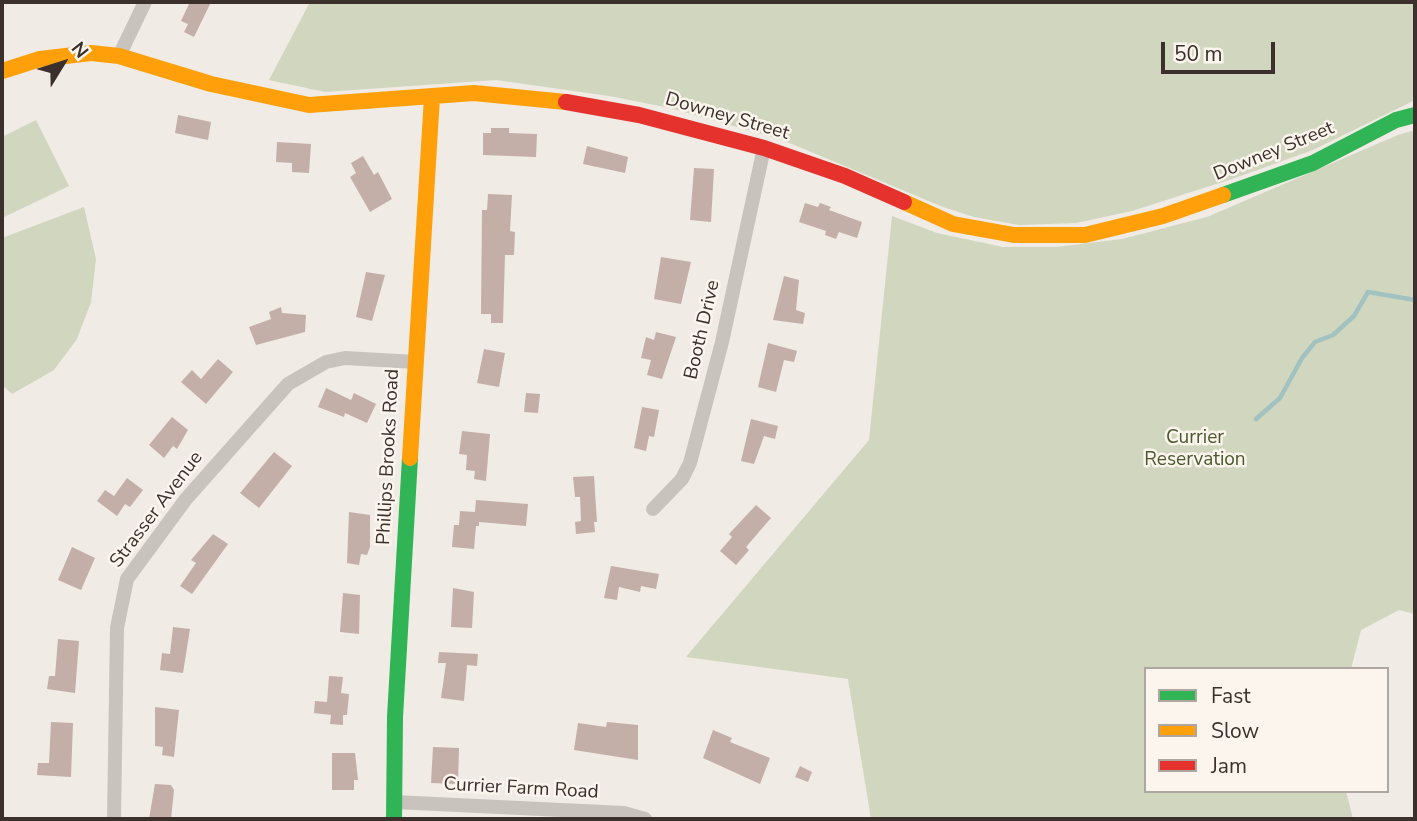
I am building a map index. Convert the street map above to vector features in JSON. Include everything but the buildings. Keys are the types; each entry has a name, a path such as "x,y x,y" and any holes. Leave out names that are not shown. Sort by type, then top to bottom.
{"street":[{"path":"119,56 145,2"},
{"name":"Downey Street","path":"2,71 66,55 119,56 211,84 309,105 474,93 564,102 639,115 764,148 845,176 953,224 1014,235 1075,235 1113,230 1186,208 1313,163 1396,120 1415,115"},
{"name":"Phillips Brooks Road","path":"394,819 395,717 432,97"},
{"name":"Booth Drive","path":"653,509 682,479 690,463 722,342 764,148"},
{"name":"Strasser Avenue","path":"114,819 117,628 127,579 186,499 288,384 326,362 345,358 416,362"},
{"name":"Currier Farm Road","path":"394,802 624,813 645,819"}],"green space":[{"path":"310,2 1415,2 1415,100 1313,150 1132,211 1076,223 1019,225 974,217 943,207 780,139 670,108 609,96 496,80 325,92 269,80"},
{"path":"36,120 69,186 2,218 2,137"},
{"name":"Currier Reservation","path":"1415,130 1415,614 1399,610 1361,630 1352,667 1144,667 1144,793 1346,793 1353,819 871,819 848,679 686,657 869,440 892,216 937,233 1003,247 1056,247 1122,239 1207,217"},
{"path":"84,207 96,259 91,302 77,339 54,370 12,394 2,385 2,238"}],"waterway":[{"path":"1256,419 1280,398 1302,358 1315,342 1333,335 1354,316 1368,292 1415,300"}],"traffic: fast":[{"path":"1223,195 1313,163 1396,120 1415,115"},
{"path":"394,819 395,717 410,458"}],"traffic: slow":[{"path":"2,71 40,59 91,53 119,56 211,84 309,105 474,93 566,102"},
{"path":"410,458 432,97"},
{"path":"904,202 953,224 1014,235 1085,235 1163,216 1223,195"}],"traffic: jam":[{"path":"566,102 639,115 764,148 845,176 904,202"}]}
